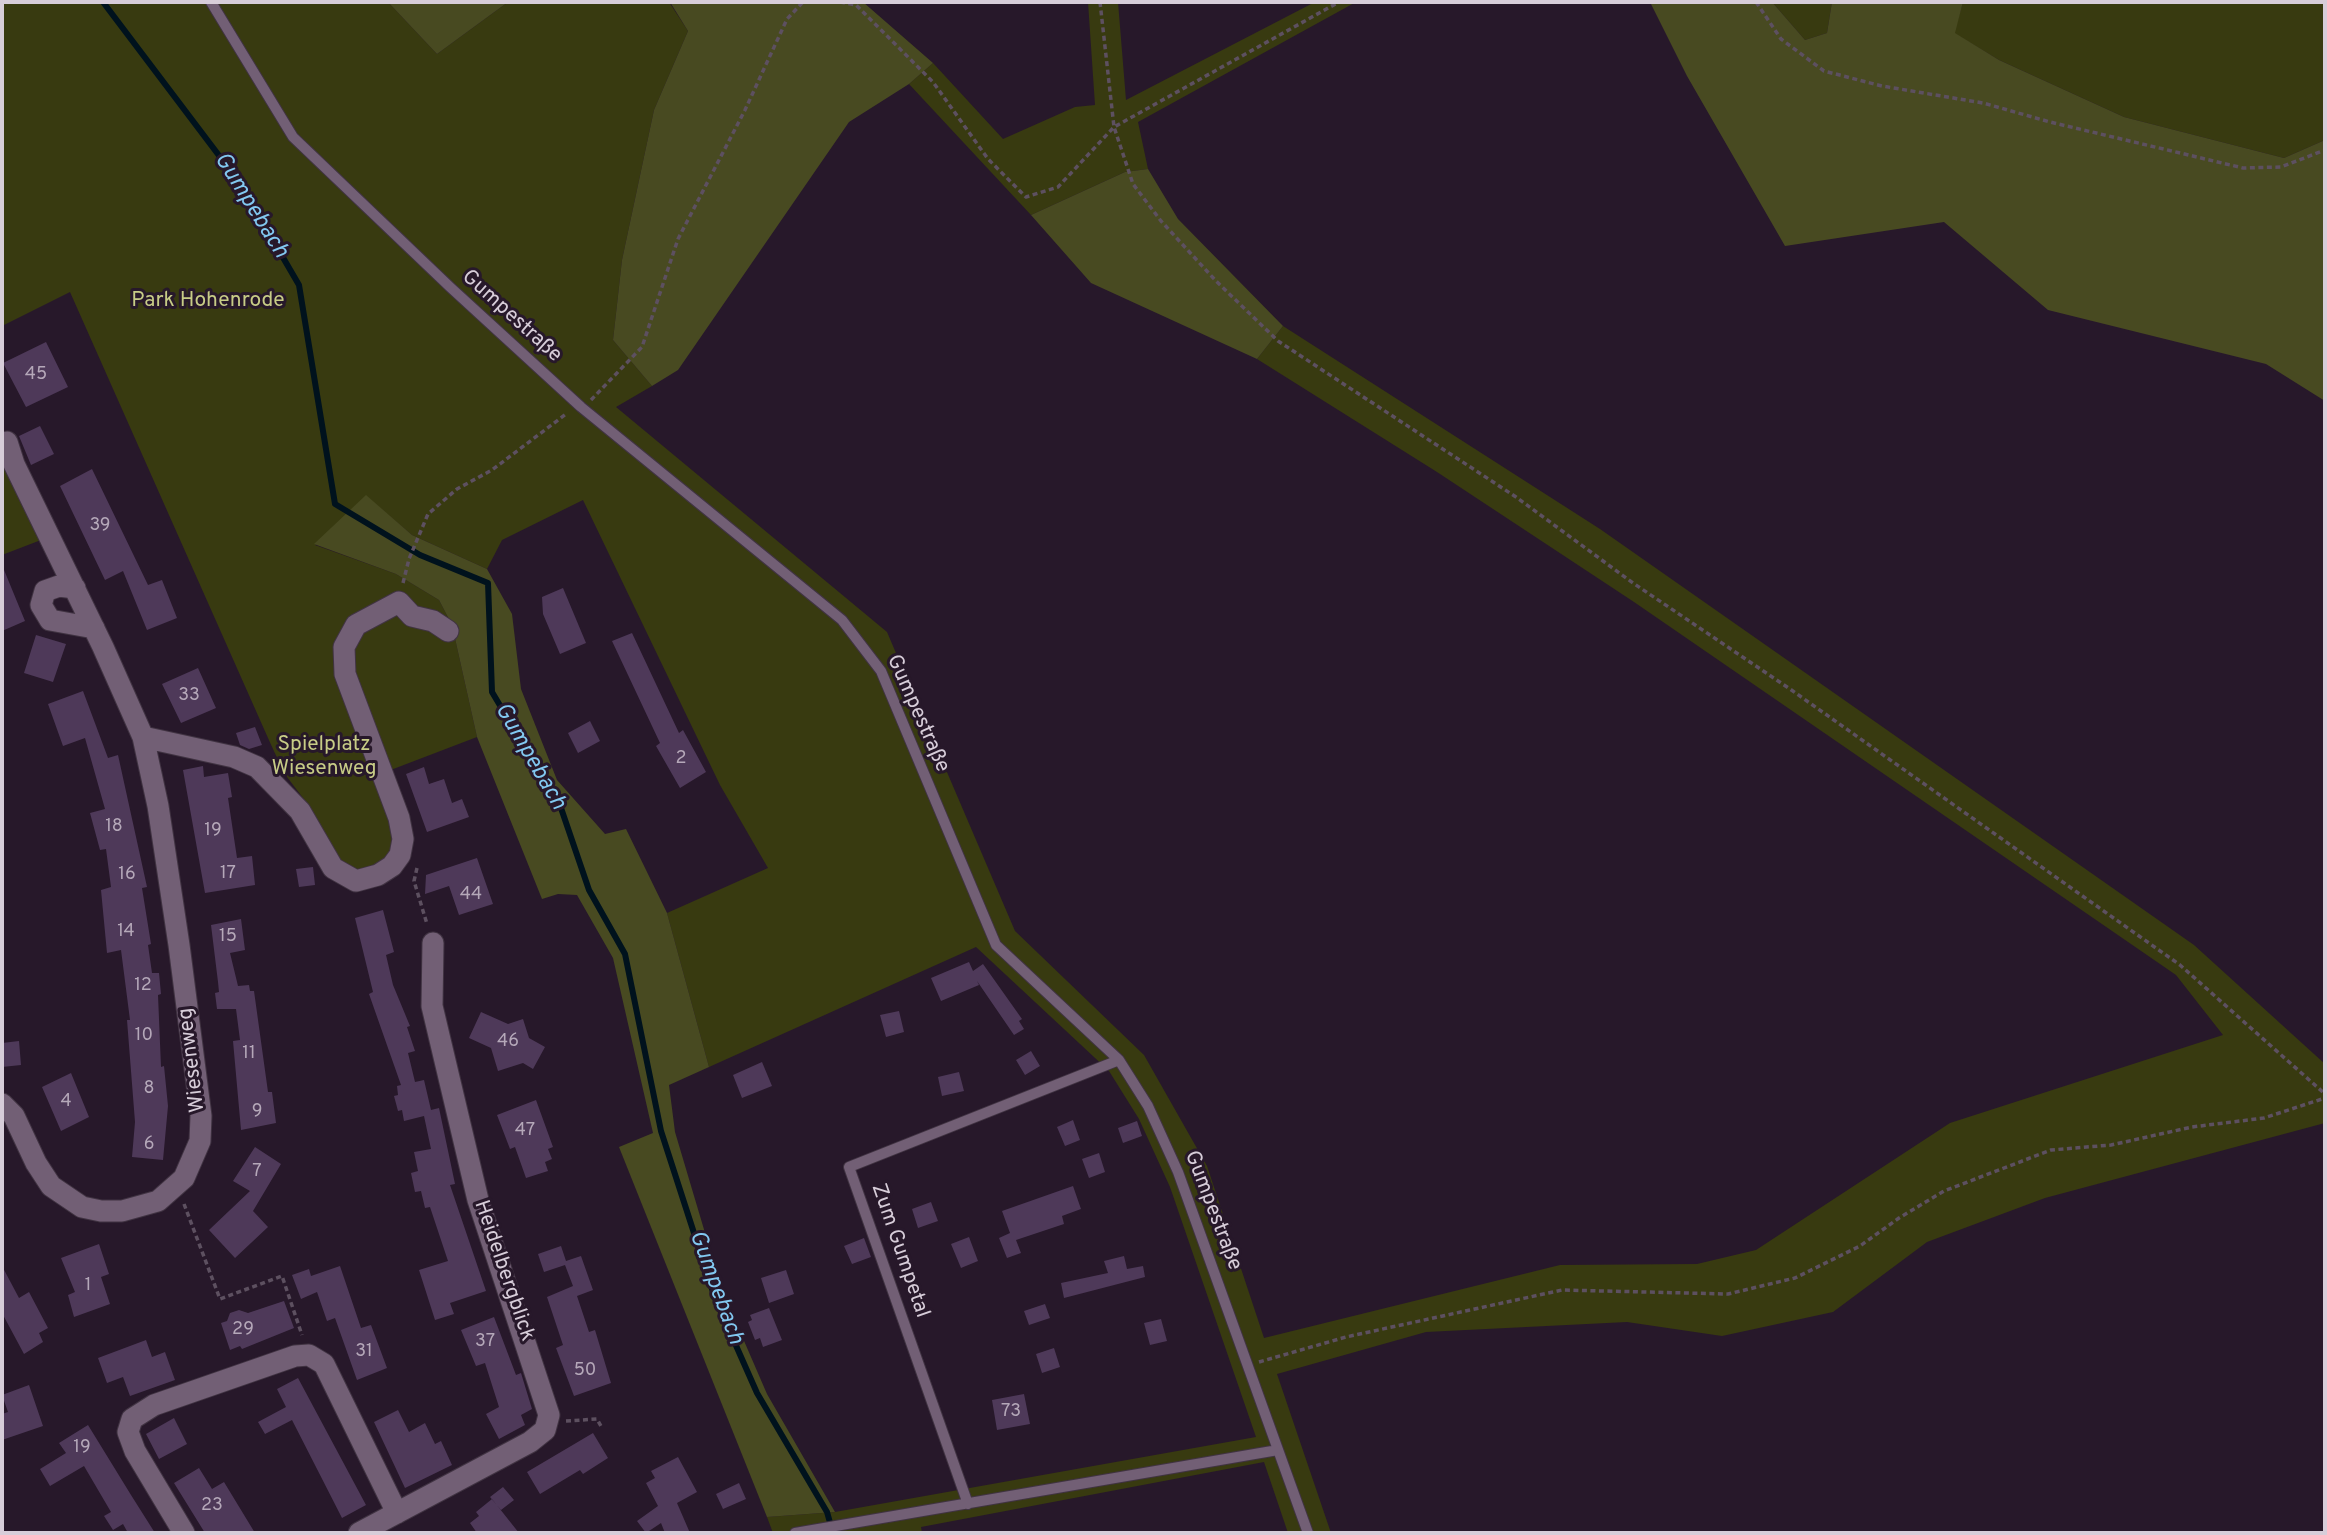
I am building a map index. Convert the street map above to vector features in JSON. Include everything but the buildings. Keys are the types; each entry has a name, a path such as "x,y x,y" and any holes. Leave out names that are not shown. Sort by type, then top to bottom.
{"street":[{"name":"Wiesenweg","path":"2,1104 14,1116 36,1163 51,1186 82,1207 101,1211 142,1207 158,1201 177,1185 191,1164 200,1141 201,1116 158,806 142,737 94,628 14,464 7,442"},
{"path":"75,588 59,586 45,591 41,605 50,620 94,628"},
{"path":"142,737 234,757 257,767 300,811 333,868 356,881 378,875 392,866 400,855 403,839 399,818 345,674 344,647 356,625 399,602 412,616 433,621 448,631"},
{"name":"Heidelbergblick","path":"433,943 432,1006 478,1200 546,1398 549,1415 547,1423"},
{"path":"184,1533 135,1451 128,1432 132,1419 154,1405 295,1356 309,1355 324,1364 397,1513"},
{"path":"359,1533 530,1442 545,1430 547,1423"}],"lane":[{"name":"Gumpestraße","path":"211,2 293,137 582,408 842,620 881,671 996,945 1119,1060 1148,1106 1178,1172 1308,1533"},
{"name":"Zum Gumpetal","path":"968,1504 849,1167 1119,1060"},
{"path":"802,1532 1278,1450"}],"path":[{"path":"406,570 428,514 457,489 512,456 564,415 582,408 642,347 678,239 746,110 787,19 803,2"},
{"path":"840,2 856,5 933,82 988,159 1026,197 1058,187 1115,127 1339,2"},
{"path":"1100,2 1115,127 1133,184 1161,221 1278,341 1516,497 1633,583 1790,689 2180,965 2325,1096 2264,1118 2192,1128 2111,1145 2051,1150 1944,1191 1860,1246 1795,1278 1728,1294 1562,1290 1346,1337 1247,1365"},
{"path":"1756,2 1781,39 1824,71 1835,74 1882,86 1983,103 2242,168 2281,167 2325,150"},
{"path":"400,855 418,862 414,881 433,943"},
{"path":"177,1185 219,1299 282,1276 309,1355"},
{"path":"547,1423 597,1419 602,1429"}],"green space":[{"path":"2,2 388,2 437,54 508,2 669,2 688,31 654,110 622,260 613,340 652,386 616,407 887,632 1015,931 1144,1055 1207,1166 1264,1338 1560,1265 1697,1264 1756,1250 1950,1123 2223,1035 2176,975 1634,602 1437,472 1257,359 1283,326 1600,529 2194,945 2325,1064 2325,1123 2045,1198 1927,1242 1833,1312 1722,1336 1627,1322 1426,1332 1277,1374 1331,1533 1288,1533 1264,1462 921,1527 922,1533 773,1533 767,1517 835,1512 1256,1437 1170,1187 1139,1119 1109,1071 976,947 709,1067 667,913 768,868 720,785 583,500 502,540 487,569 412,535 366,496 315,545 396,574 439,600 452,625 477,737 375,776 389,814 393,839 389,855 375,868 359,873 337,860 303,798 284,773 70,292 2,326"},
{"path":"388,2 508,2 437,54"},
{"path":"670,2 863,2 933,63 909,84 849,122 678,370 652,386 613,340 622,260 654,110 688,31"},
{"path":"1088,2 1118,2 1126,100 1315,2 1356,2 1138,122 1148,169 1125,172 1031,215 909,84 933,63 1003,139 1075,107 1095,105"},
{"path":"1650,2 1772,2 1805,40 1827,33 1832,2 1963,2 1955,33 1999,60 2124,117 2284,158 2325,140 2325,401 2266,364 2048,310 1944,222 1785,246 1687,76"},
{"path":"1772,2 1832,2 1827,33 1805,40"},
{"path":"1963,2 2325,2 2325,140 2284,158 2124,117 1999,60 1954,33"},
{"path":"1148,169 1178,219 1283,326 1257,359 1091,283 1031,215 1125,172"},
{"path":"2,448 41,540 2,555"},
{"path":"366,495 412,535 487,569 512,614 521,689 557,780 605,834 626,829 667,913 709,1067 669,1085 675,1132 722,1290 767,1394 835,1512 767,1517 619,1147 653,1133 613,958 577,895 558,894 542,899 477,737 452,625 439,600 396,574 314,544"}],"waterway":[{"name":"Gumpebach","path":"103,2 239,182 299,285 335,504 420,555 488,583 492,692 561,808 589,890 625,954 661,1131 715,1298 757,1393 827,1512 833,1533"}],"park label":[{"name":"Park Hohenrode","path":"208,302"},
{"name":"Spielplatz Wiesenweg","path":"324,758"}]}
